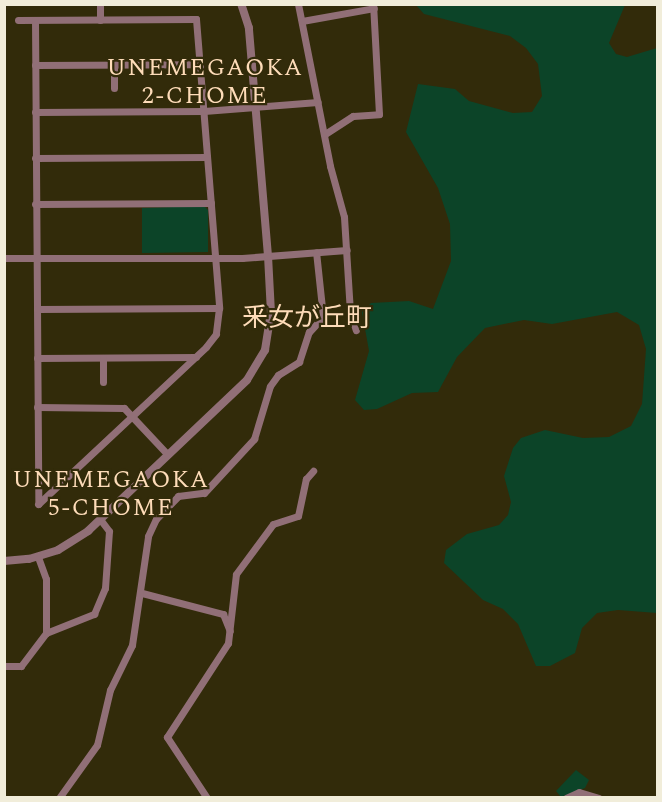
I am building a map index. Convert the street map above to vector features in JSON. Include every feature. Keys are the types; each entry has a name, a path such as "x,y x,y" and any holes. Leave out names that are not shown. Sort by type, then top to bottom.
{"street":[{"path":"100,4 100,20"},
{"path":"4,561 38,557 74,541 247,380 262,357 271,322 268,256 249,28 241,4"},
{"path":"298,4 344,217 350,312 356,330"},
{"path":"302,21 374,6 379,114 353,116 325,134"},
{"path":"18,20 196,19 219,308 216,334 196,357 38,504 35,20"},
{"path":"35,66 200,64"},
{"path":"114,65 114,88"},
{"path":"35,112 204,111 318,102"},
{"path":"35,158 207,157"},
{"path":"35,204 211,203"},
{"path":"4,258 214,258 347,250"},
{"path":"59,798 97,745 110,690 132,645 142,593 148,536 156,519 178,496 204,492 254,439 270,386 278,375 299,362 309,332 323,317 316,252"},
{"path":"37,309 219,308"},
{"path":"37,358 196,357"},
{"path":"103,358 103,382"},
{"path":"37,407 124,408 168,455"},
{"path":"207,798 167,737 228,643 236,574 273,524 298,516 306,479 313,471"},
{"path":"4,666 21,666 46,633 94,614 105,588 110,531 100,519"},
{"path":"38,557 46,579 46,633"},
{"path":"142,593 224,614 230,631"},
{"path":"566,798 579,792 599,798"}],"green space":[{"path":"416,5 625,5 609,43 616,54 627,57 657,48 657,613 618,610 597,613 582,628 575,653 550,666 536,666 518,624 503,609 483,600 444,563 446,550 467,534 499,525 508,515 511,502 504,476 513,448 521,438 545,430 583,438 609,437 631,426 642,404 646,349 639,325 617,312 552,324 524,320 485,328 457,357 438,392 412,393 377,409 364,410 355,400 369,351 362,312 371,303 409,301 433,309 451,261 450,224 438,188 406,132 418,84 455,89 469,101 513,113 532,112 542,96 538,64 526,48 510,36 424,14"},
{"path":"204,206 208,210 208,252 142,253 142,208"},
{"path":"576,770 589,780 585,788 561,797 556,791"}],"district":[{"name":"UNEMEGAOKA 2-CHOME","path":"205,83"},
{"name":"釆女が丘町","path":"307,319"},
{"name":"UNEMEGAOKA 5-CHOME","path":"111,495"}]}
